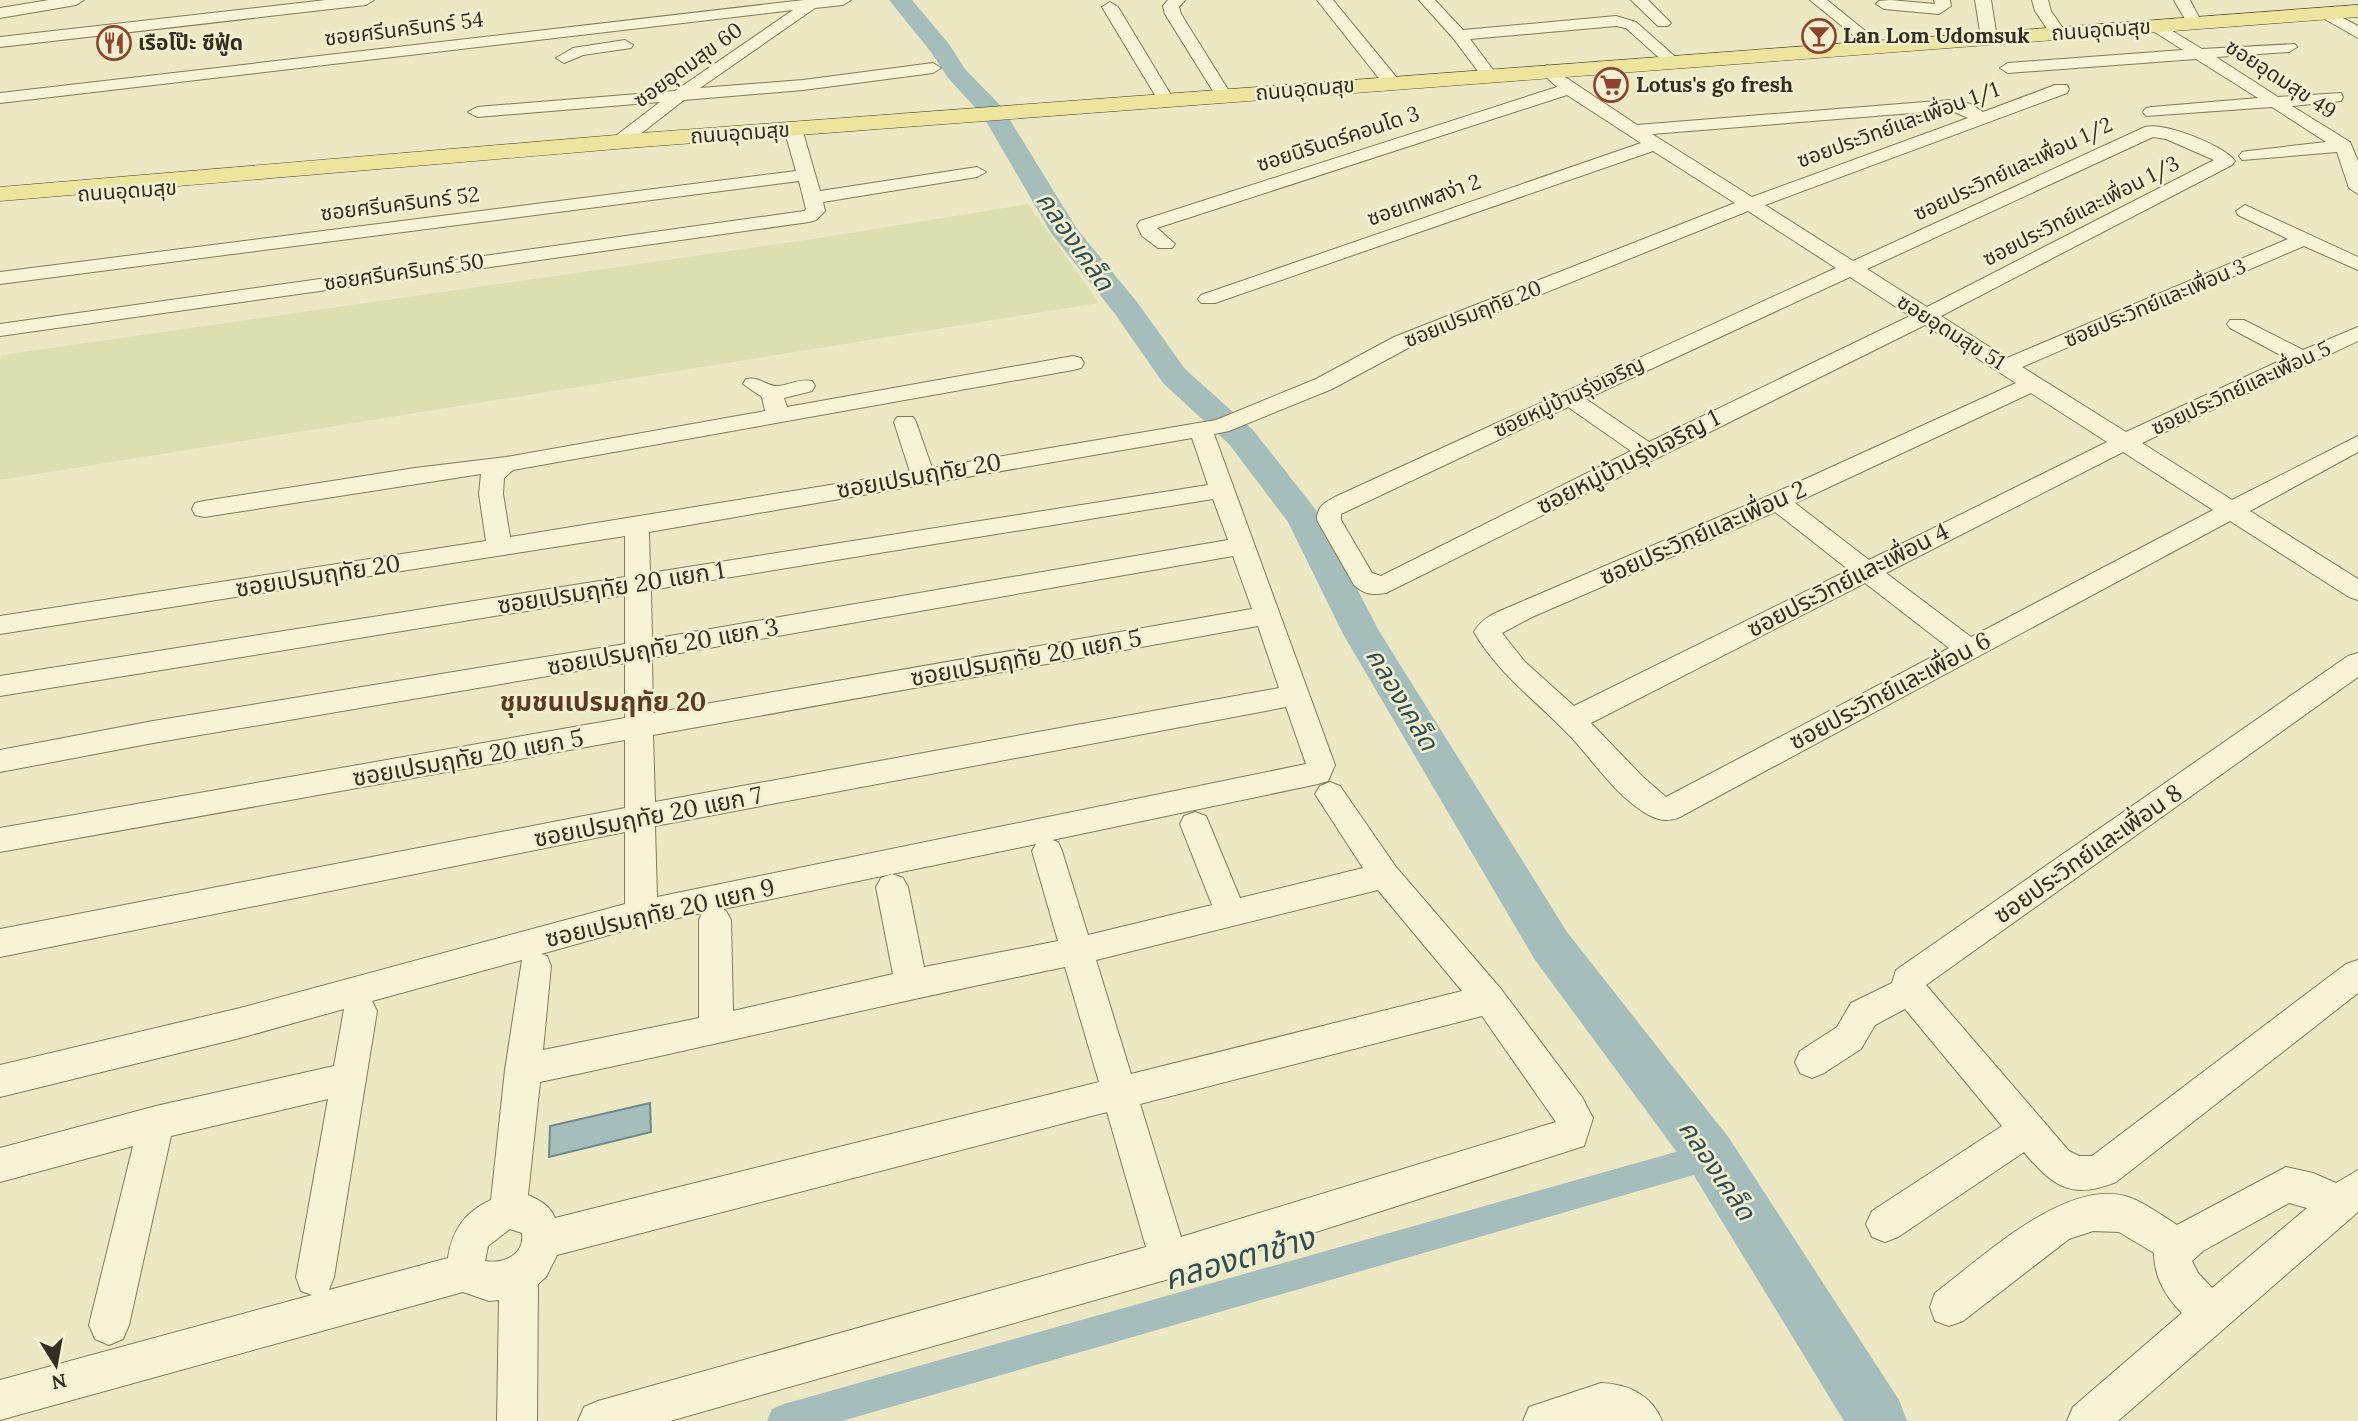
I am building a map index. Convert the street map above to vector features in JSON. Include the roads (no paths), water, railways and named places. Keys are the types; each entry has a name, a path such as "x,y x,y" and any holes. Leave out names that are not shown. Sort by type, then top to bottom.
{"main road":[{"name":"ถนนอุดมสุข","path":"0,194 171,182 620,142 1672,61 1884,24 1989,38 2343,9"},
{"name":"ถนนอุดมสุข","path":"0,186 197,172 253,175"},
{"name":"ถนนอุดมสุข","path":"0,200 196,186 253,175"}],"street":[{"path":"0,13 76,0"},
{"path":"0,42 366,0"},
{"name":"ซอยศรีนครินทร์ 54","path":"0,98 843,0"},
{"path":"1177,0 1171,6 1172,14 1224,96"},
{"path":"1325,0 1391,82"},
{"path":"1427,0 1459,35 1489,75"},
{"path":"1639,0 1663,23"},
{"path":"1818,0 1884,24 1939,9 1943,6 1942,0"},
{"path":"1983,0 1989,38"},
{"path":"2040,0 2043,11 2058,33"},
{"path":"2182,0 2194,23"},
{"name":"ซอยอุดมสุข 60","path":"620,142 678,97 814,2"},
{"path":"1110,6 1166,100"},
{"path":"2343,9 2358,33"},
{"path":"1459,35 1616,21 1631,25 1672,61"},
{"name":"ซอยอุดมสุข 49","path":"2156,26 2344,146 2358,188"},
{"path":"740,32 777,28"},
{"path":"564,58 590,49 641,43"},
{"path":"2008,68 2289,47"},
{"path":"694,86 475,107 678,97 803,85 933,68"},
{"name":"ซอยอุดมสุข 51","path":"1547,70 1569,89 2357,589"},
{"name":"ซอยนิรันดร์คอนโด 3","path":"1164,244 1149,232 1147,225 1569,89"},
{"name":"ซอยประวิทย์และเพื่อน 1/1","path":"1749,204 2061,89"},
{"path":"2152,112 2335,97"},
{"path":"1633,130 1950,105 1965,108 1980,118"},
{"path":"793,129 806,175 811,207"},
{"name":"ซอยประวิทย์และเพื่อน 1/2","path":"1851,268 2151,131 2170,134 2195,145"},
{"name":"ซอยเทพสง่า 2","path":"1208,299 1655,144"},
{"name":"ซอยประวิทย์และเพื่อน 1/3","path":"1926,316 2226,161 2195,145"},
{"path":"2248,156 2344,146"},
{"name":"ซอยศรีนครินทร์ 50","path":"0,330 811,207 977,172"},
{"name":"ซอยศรีนครินทร์ 52","path":"2,281 806,175"},
{"name":"ซอยเปรมฤทัย 20","path":"0,625 637,526 1220,425 1324,384 1402,342 1749,204"},
{"path":"2245,211 2358,264"},
{"name":"ซอยประวิทย์และเพื่อน 3","path":"2006,367 2304,239"},
{"name":"ซอยหมู่บ้านรุ่งเจริญ","path":"1346,549 1329,520 1329,510 1851,268"},
{"name":"ซอยหมู่บ้านรุ่งเจริญ 1","path":"1346,549 1367,584 1386,584 1926,316"},
{"path":"2237,324 2305,360"},
{"name":"ซอยประวิทย์และเพื่อน 5","path":"2124,442 2358,333"},
{"path":"204,509 415,475 506,464 1073,363"},
{"name":"ซอยประวิทย์และเพื่อน 2","path":"1572,720 1502,653 1488,632 1490,628 1522,611 1777,502 2032,384"},
{"path":"778,417 763,389 804,386"},
{"path":"1568,397 1648,452"},
{"path":"905,422 923,475"},
{"path":"598,1421 1169,1260 1571,1134 1575,1118 1570,1109 1489,999 1385,876 1326,780 1222,490 1220,425"},
{"name":"ซอยประวิทย์และเพื่อน 4","path":"1572,720 2124,442"},
{"name":"ซอยประวิทย์และเพื่อน 6","path":"1572,720 1644,796 1659,808 1667,810 2229,509 2358,443"},
{"path":"499,547 491,494 492,476 506,464"},
{"name":"ซอยเปรมฤทัย 20 แยก 1","path":"0,687 1222,490"},
{"path":"1777,502 1968,649"},
{"path":"637,526 641,913"},
{"name":"ซอยเปรมฤทัย 20 แยก 3","path":"0,761 153,732 1242,546"},
{"name":"ซอยเปรมฤทัย 20 แยก 5","path":"0,840 1267,615"},
{"name":"ซอยประวิทย์และเพื่อน 8","path":"1910,990 1909,981 1930,965 2358,663"},
{"name":"ซอยเปรมฤทัย 20 แยก 7","path":"0,943 640,817 1296,695"},
{"name":"ซอยเปรมฤทัย 20 แยก 9","path":"0,1081 240,1023 641,913 1318,773 1326,780"},
{"path":"1195,824 1231,914"},
{"path":"1047,851 1169,1260"},
{"path":"522,1070 716,1030 911,984 1078,951 1385,876"},
{"path":"892,887 911,984"},
{"path":"715,920 716,1030"},
{"path":"508,1211 535,966"},
{"path":"1812,1062 1849,1038 1863,1014 1910,990 2056,1163 2077,1175 2093,1174 2103,1170 2358,974"},
{"path":"542,1240 1489,999"},
{"path":"315,1277 359,1011"},
{"path":"0,1165 349,1078"},
{"path":"109,1325 156,1124"},
{"path":"1885,1224 2028,1129"},
{"path":"2211,1314 2178,1281 2172,1266 2173,1253 2179,1247 2190,1238 2286,1185 2348,1196"},
{"path":"2087,1421 2348,1196"},
{"path":"508,1211 526,1213 539,1223 542,1240 535,1260 519,1276 489,1283 478,1282 466,1272 466,1253 472,1235 488,1219 508,1211"},
{"path":"1949,1307 2058,1224 2093,1213 2124,1214 2179,1247"},
{"path":"0,1400 466,1272"},
{"path":"517,1421 519,1276"},
{"path":"1543,1421 1601,1403 1620,1404 1642,1421"}],"water":[{"path":"650,1103 651,1132 549,1157 550,1126"}],"waterway":[{"name":"คลองเคล็ด","path":"900,0 941,49 956,73 993,112 1065,233 1126,308 1174,376 1241,437 1304,518 1362,634 1551,946 1711,1156 1878,1421"},
{"name":"คลองตาช้าง","path":"784,1421 1711,1156"}],"place":[{"name":"Lan Lom Udomsuk","path":"1819,36"},
{"name":"เรือโป๊ะ ซีฟู้ด","path":"114,43"},
{"name":"Lotus's go fresh","path":"1611,85"}],"district":[{"name":"ชุมชนเปรมฤทัย 20","path":"603,702"}]}
